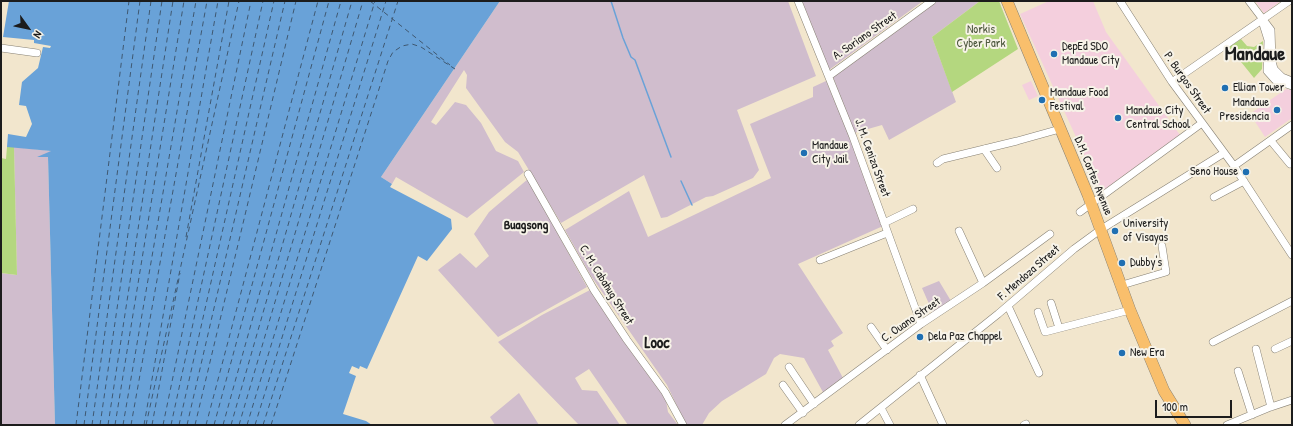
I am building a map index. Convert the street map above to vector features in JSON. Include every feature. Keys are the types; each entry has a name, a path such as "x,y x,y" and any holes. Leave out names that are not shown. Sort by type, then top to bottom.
{"highway":[{"name":"D.M. Cortes Avenue","path":"1007,1 1091,204 1130,310 1164,391 1185,425"}],"street":[{"name":"J. M. Ceniza Street","path":"798,1 860,154 887,233 921,324"},
{"name":"A. Soriano Street","path":"829,76 932,1"},
{"name":"P. Burgos Street","path":"1120,1 1172,82 1289,244 1292,255"},
{"path":"1249,1 1262,19 1267,35 1267,67 1292,86"},
{"path":"1172,82 1289,1"},
{"path":"1,48 37,53"},
{"path":"1080,212 1202,123"},
{"path":"1234,166 1292,125"},
{"path":"937,163 943,159 1060,129"},
{"path":"1271,141 1290,164"},
{"path":"984,149 996,168"},
{"name":"F. Mendoza Street","path":"860,425 920,375 1008,306 1074,249 1100,230 1224,153"},
{"name":"C. M. Cabahug Street","path":"528,174 594,290 627,340 665,392 683,425"},
{"path":"1214,197 1244,181"},
{"path":"884,223 913,209"},
{"path":"959,231 983,283"},
{"path":"820,260 887,233"},
{"name":"C. Ouano Street","path":"785,425 921,324 983,283 1050,234"},
{"path":"1122,285 1166,272 1162,246"},
{"path":"1213,342 1292,301"},
{"path":"1051,303 1059,328"},
{"path":"1008,306 1038,374"},
{"path":"1038,312 1045,332 1130,310"},
{"path":"871,327 887,350"},
{"path":"1275,349 1292,342"},
{"path":"1256,350 1271,407"},
{"path":"789,367 814,404"},
{"path":"1238,371 1252,414"},
{"path":"920,375 943,425"},
{"path":"783,385 803,412"},
{"path":"1228,425 1252,414 1292,400"},
{"path":"881,408 890,425"}],"shaded area":[{"path":"500,1 788,1 816,76 737,110 759,170 753,178 713,196 706,197 667,217 661,218 644,175 561,223 518,152 505,142 466,88 467,75 464,70 431,122 436,125 455,102 466,105 481,123 496,151 518,161 524,172 467,218 396,177 392,184 381,177"},
{"path":"802,1 923,1 829,70"},
{"path":"937,1 980,1 932,37 956,102 889,140 882,125 854,133 833,77"},
{"path":"1049,1 1093,1 1106,32 1180,135 1101,192 1020,14"},
{"path":"1255,1 1281,1 1264,13"},
{"path":"826,81 856,151 883,226 798,264 843,333 831,341 834,346 828,350 843,378 824,394 804,358 780,354 774,358 766,374 722,401 709,413 702,425 686,425 667,385 591,276 565,230 629,191 648,237 771,178 750,124 813,97 813,87"},
{"path":"1031,81 1038,96 1029,100 1022,85"},
{"path":"1286,89 1292,90 1292,118 1265,137 1250,114"},
{"path":"14,147 52,151 39,157 48,157 55,425 1,425 1,273 17,275"},
{"path":"528,179 587,287 498,337 438,270 460,253 476,268 489,256 474,234 489,212"},
{"path":"939,281 951,301 933,313 922,288"},
{"path":"590,290 665,395 668,412 678,425 628,425 589,369 575,378 582,390 597,391 620,425 579,425 498,342 542,315"},
{"path":"519,393 539,425 495,425 490,417"}],"green space":[{"name":"Norkis Cyber Park","path":"980,1 999,1 1018,49 952,92 932,37"},
{"path":"1241,39 1247,46 1254,47 1263,41 1262,69 1254,78 1229,47"},
{"path":"7,147 14,147 17,275 1,273 1,158 6,159"}],"water":[{"path":"9,1 500,1 381,177 392,184 390,187 451,219 452,229 427,261 418,256 367,369 360,366 359,369 352,366 349,373 356,376 343,414 366,421 372,425 55,425 48,157 37,157 51,151 7,147 8,134 26,137 32,124 26,106 19,105 22,82 38,68 43,47 50,48 51,46 34,43 34,40 3,37"}],"waterway":[{"path":"611,1 623,38 631,57 635,60 671,157"},
{"path":"681,181 692,205"}],"ferry route":[{"path":"76,425 129,1"},
{"path":"84,425 140,1"},
{"path":"92,425 151,1"},
{"path":"100,425 162,1"},
{"path":"108,425 173,1"},
{"path":"115,425 184,1"},
{"path":"123,425 196,1"},
{"path":"131,425 207,1"},
{"path":"144,425 218,1"},
{"path":"186,237 229,1"},
{"path":"146,425 239,1"},
{"path":"163,425 251,1"},
{"path":"171,425 263,1"},
{"path":"179,425 274,1"},
{"path":"187,425 285,1"},
{"path":"195,425 296,1"},
{"path":"206,425 318,1"},
{"path":"214,425 329,1"},
{"path":"223,425 341,1"},
{"path":"231,425 352,1"},
{"path":"239,425 363,1"},
{"path":"370,1 450,65"},
{"path":"247,425 375,1"},
{"path":"255,425 386,1"},
{"path":"263,425 398,1"},
{"path":"271,425 388,61 393,52 402,46 412,44 421,47 455,69"},
{"path":"152,425 180,273"}],"place":[{"name":"DepEd SDO Mandaue City","path":"1054,54"},
{"name":"Ellian Tower","path":"1225,88"},
{"name":"Mandaue Food Festival","path":"1042,100"},
{"name":"Mandaue Presidencia","path":"1277,110"},
{"name":"Mandaue City Central School","path":"1118,118"},
{"name":"Mandaue City Jail","path":"804,153"},
{"name":"Seno House","path":"1246,172"},
{"name":"University of Visayas","path":"1115,231"},
{"name":"Dubby's","path":"1122,263"},
{"name":"Dela Paz Chappel","path":"920,337"},
{"name":"New Era","path":"1122,353"}],"district":[{"name":"Mandaue","path":"1255,55"},
{"name":"Buagsong","path":"526,226"},
{"name":"Looc","path":"657,344"}]}
